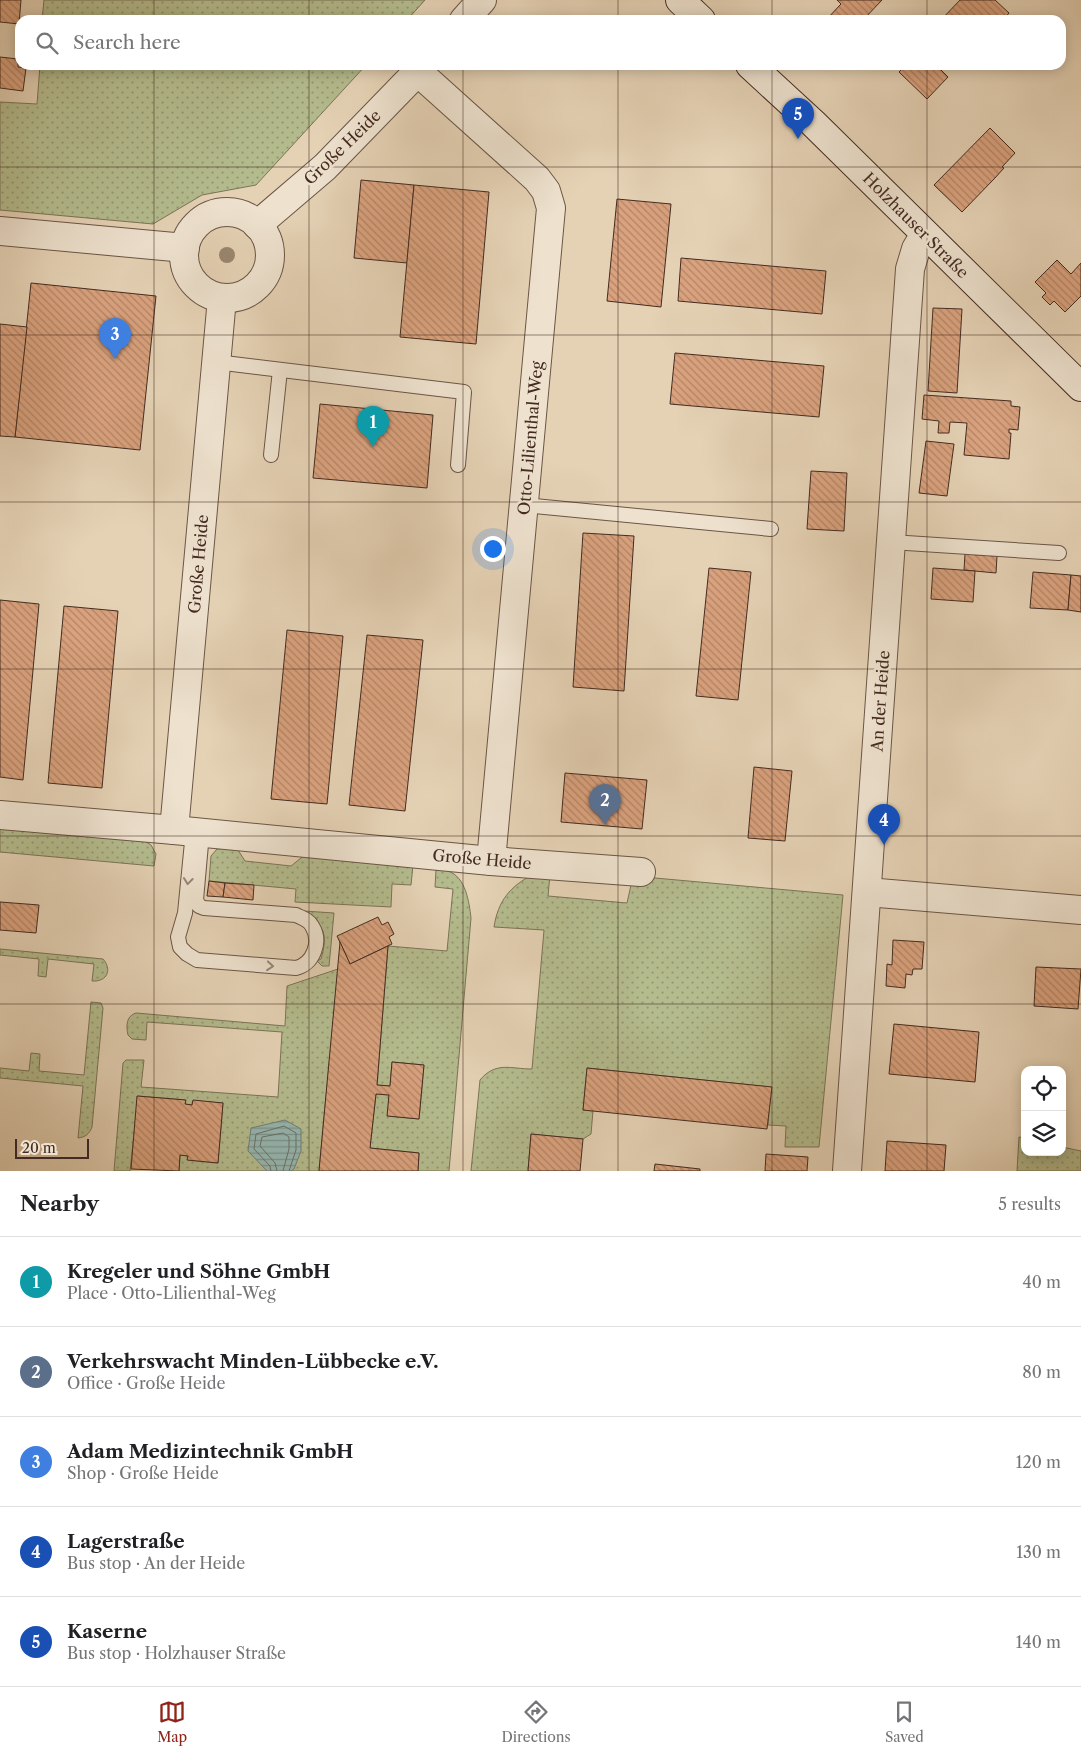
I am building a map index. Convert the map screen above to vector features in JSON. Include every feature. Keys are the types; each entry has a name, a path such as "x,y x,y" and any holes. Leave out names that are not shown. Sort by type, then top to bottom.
{"street":[{"path":"468,15 482,0"},
{"path":"680,0 696,15"},
{"name":"Große Heide","path":"257,225 324,166 419,70"},
{"name":"Otto-Lilienthal-Weg","path":"423,70 538,179 546,191 551,208 491,861"},
{"name":"Holzhauser Straße","path":"755,70 813,123 1081,387"},
{"path":"220,213 234,213 246,217 257,225 265,236 269,248 266,274 258,285 247,293 235,297 222,298 208,294 197,286 188,275 184,261 184,248 189,235 197,224 208,217 220,213"},
{"path":"0,231 184,248"},
{"name":"An der Heide","path":"847,1171 910,269 916,249 925,234"},
{"name":"Große Heide","path":"190,832 216,362 222,298"},
{"name":"Große Heide","path":"0,815 491,861 640,872"},
{"path":"867,892 1081,910"}],"lane":[{"path":"216,362 464,392 458,465"},
{"path":"271,455 280,370"},
{"path":"524,505 771,529"},
{"path":"891,542 1059,553"},
{"path":"190,832 196,900 199,906 204,908 296,915 306,919 312,926 316,936 316,947 312,958 304,966 296,968 197,960 180,947 178,937 184,913 190,832"}],"green space":[{"path":"44,0 425,0 412,15 42,15"},
{"path":"40,70 361,70 256,185 202,195 153,224 0,210 0,102 37,104"},
{"path":"0,826 141,839 151,845 156,854 154,866 0,852"},
{"path":"229,848 238,850 245,861 291,866 306,854 413,865 411,885 392,884 391,907 295,902 296,889 209,881 211,856 217,849"},
{"path":"436,870 447,870 454,874 463,884 471,918 449,1171 418,1171 419,1153 370,1148 376,1094 389,1095 388,1116 419,1119 424,1065 392,1062 390,1086 377,1085 388,946 447,951 453,889 435,887"},
{"path":"534,874 550,874 548,896 627,903 633,876 843,895 819,1147 785,1147 786,1126 768,1125 771,1087 587,1068 583,1110 593,1111 591,1134 583,1139 531,1134 528,1171 471,1171 480,1080 492,1070 498,1068 532,1069 544,930 494,927 499,909 506,895 518,884"},
{"path":"304,911 334,913 329,966 322,966 317,961 321,959 323,950 323,932 316,922"},
{"path":"0,949 103,959 108,971 102,979 92,981 94,964 48,959 46,977 38,976 39,959 0,955"},
{"path":"338,969 319,1171 179,1171 180,1155 188,1156 188,1160 218,1163 223,1103 193,1101 192,1105 185,1104 185,1100 138,1096 130,1171 114,1171 123,1063 126,1060 144,1060 141,1087 278,1097 282,1032 147,1022 146,1040 132,1039 128,1035 127,1028 130,1016 136,1013 285,1026 287,986"},
{"path":"91,1002 101,1003 103,1008 92,1127 87,1135 78,1138 83,1086 0,1078 0,1068 29,1071 31,1053 40,1054 39,1071 84,1075"},
{"path":"1019,1137 1021,1137 1021,1156 1066,1156 1066,1148 1081,1151 1081,1171 1017,1171"}],"water":[{"path":"285,1120 301,1129 301,1151 294,1169 291,1171 267,1171 248,1151 251,1128"}],"building":[{"path":"0,0 21,0 20,15 15,15 15,24 0,22"},
{"path":"837,0 882,0 868,15 831,15 841,4"},
{"path":"960,0 995,0 1009,13 1007,15 946,15"},
{"path":"0,57 15,59 15,70 26,70 23,91 0,88"},
{"path":"901,70 941,70 948,77 927,99 899,72"},
{"path":"990,128 1015,153 1002,167 1004,168 962,212 934,185"},
{"path":"361,180 414,185 407,263 354,258"},
{"path":"414,185 489,192 476,344 400,337"},
{"path":"617,199 671,204 661,307 607,301"},
{"path":"681,258 826,271 822,314 678,301"},
{"path":"1057,260 1071,274 1081,263 1081,296 1065,312 1054,301 1050,305 1042,297 1046,293 1035,282"},
{"path":"31,283 156,296 140,450 15,437"},
{"path":"933,308 962,309 957,393 928,391"},
{"path":"0,324 27,327 15,437 0,436"},
{"path":"675,353 824,366 819,417 670,404"},
{"path":"924,395 1011,401 1011,406 1020,407 1018,430 1009,429 1009,433 1011,433 1009,459 964,455 967,423 950,422 949,433 938,433 939,421 922,419"},
{"path":"320,404 433,415 427,488 313,478"},
{"path":"926,441 954,444 947,496 919,493"},
{"path":"811,471 847,473 844,531 807,529"},
{"path":"583,533 634,536 624,691 573,687"},
{"path":"965,554 997,556 996,573 964,570"},
{"path":"709,568 751,572 738,700 696,696"},
{"path":"933,568 975,571 973,602 931,599"},
{"path":"1033,572 1071,575 1068,610 1030,608"},
{"path":"1071,575 1081,576 1081,612 1068,610"},
{"path":"0,600 39,604 23,780 0,777"},
{"path":"64,606 118,611 102,788 48,783"},
{"path":"287,630 343,636 327,804 271,799"},
{"path":"367,635 423,640 405,811 349,805"},
{"path":"754,767 792,771 785,841 748,838"},
{"path":"565,773 647,780 642,829 561,822"},
{"path":"209,881 225,883 223,897 207,896"},
{"path":"225,883 254,885 253,900 223,897"},
{"path":"0,902 39,905 36,933 0,930"},
{"path":"378,917 382,925 388,922 394,934 389,937 392,944 350,964 337,936"},
{"path":"893,940 924,942 922,969 913,969 912,975 906,974 905,988 886,986 887,964 892,965"},
{"path":"340,942 350,964 388,946 377,1085 390,1086 392,1062 424,1065 419,1119 387,1116 389,1095 376,1094 370,1148 419,1153 418,1171 319,1171"},
{"path":"1036,967 1081,969 1078,1009 1034,1006"},
{"path":"894,1024 979,1032 975,1082 889,1074"},
{"path":"587,1068 772,1087 767,1129 583,1110"},
{"path":"137,1096 186,1100 185,1104 192,1105 193,1100 223,1103 218,1163 187,1160 188,1156 180,1155 179,1171 131,1169"},
{"path":"531,1134 583,1139 580,1171 528,1171"},
{"path":"887,1141 946,1145 944,1171 885,1171"},
{"path":"766,1154 808,1157 807,1171 765,1171"},
{"path":"655,1164 700,1169 700,1171 654,1171"}],"place":[{"name":"Kaserne","path":"798,139"},
{"name":"Adam Medizintechnik GmbH","path":"115,359"},
{"name":"Kregeler und Söhne GmbH","path":"373,447"},
{"name":"Verkehrswacht Minden-Lübbecke e.V.","path":"605,825"},
{"name":"Lagerstraße","path":"884,845"}]}
